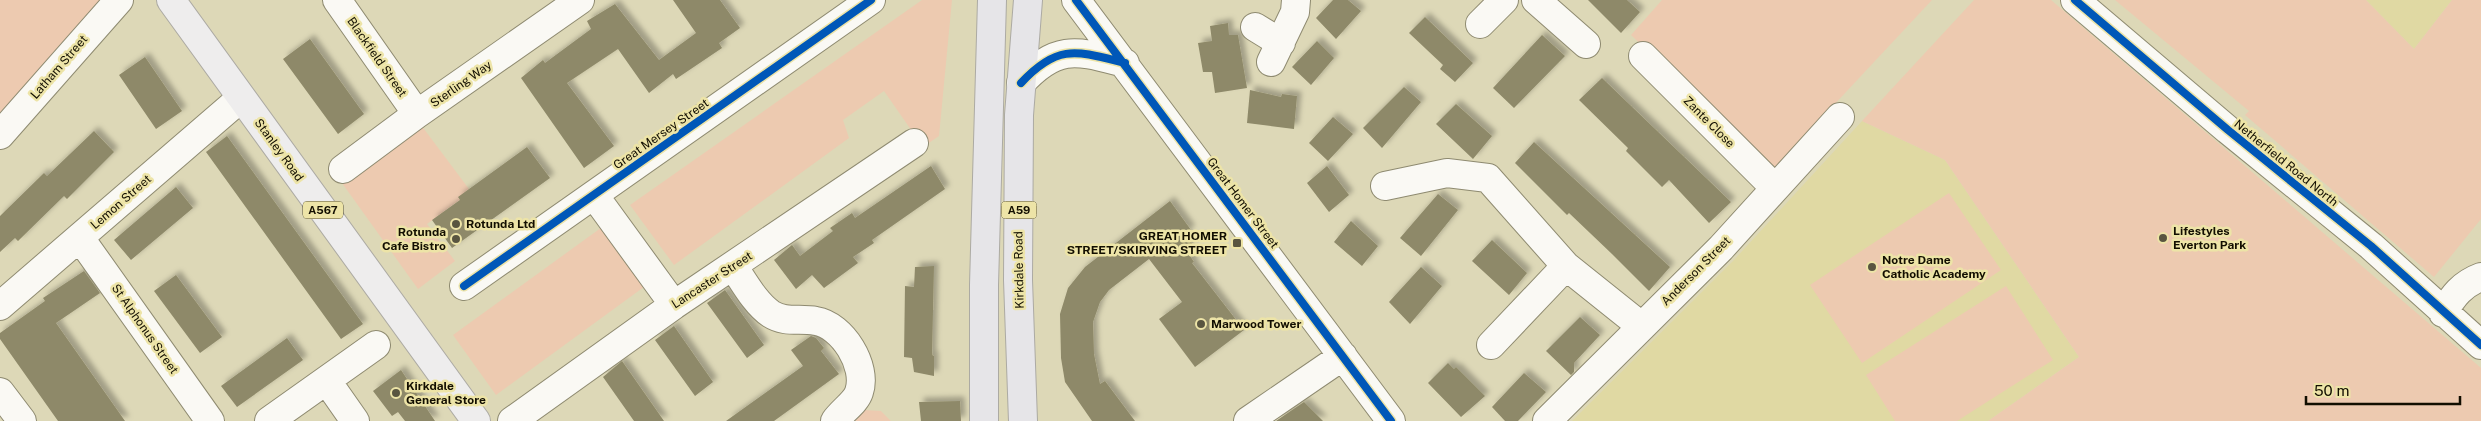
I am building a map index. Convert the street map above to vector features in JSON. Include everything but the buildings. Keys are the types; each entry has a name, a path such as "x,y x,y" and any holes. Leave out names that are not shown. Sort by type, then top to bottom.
{"highway":[{"name":"A59","path":"984,421 984,285 992,0"},
{"name":"Kirkdale Road","path":"1023,421 1018,280 1020,83 1028,0"}],"main road":[{"name":"Stanley Road","path":"170,0 476,421"}],"street":[{"name":"Latham Street","path":"0,135 119,0"},
{"name":"Blackfield Street","path":"337,0 417,114"},
{"name":"Sterling Way","path":"343,169 417,114 580,0"},
{"name":"Great Mersey Street","path":"464,286 871,0"},
{"name":"Great Homer Street","path":"1076,0 1391,421"},
{"path":"1255,27 1276,52 1295,12 1296,0"},
{"path":"1480,24 1504,0"},
{"path":"1536,0 1586,44"},
{"name":"Netherfield Road North","path":"2075,0 2221,124 2371,246 2443,313 2481,345"},
{"path":"1020,83 1044,62 1070,52 1082,52 1125,63"},
{"name":"Zante Close","path":"1643,56 1775,188"},
{"name":"Lemon Street","path":"0,306 241,98"},
{"name":"Anderson Street","path":"1547,421 1721,248 1840,117"},
{"name":"Lancaster Street","path":"512,421 674,305 914,143"},
{"path":"1385,186 1446,173 1488,178 1566,266 1641,326"},
{"path":"594,195 674,305"},
{"name":"St Alphonus Street","path":"80,238 210,421"},
{"path":"733,266 761,305 771,314 789,320 816,320 832,327 846,342 860,372 861,385 858,395 836,421"},
{"path":"1491,345 1566,266"},
{"path":"2443,313 2453,296 2468,282 2481,277"},
{"path":"269,421 376,345"},
{"path":"1248,421 1343,356"},
{"path":"327,381 355,421"},
{"path":"0,392 22,421"}],"shaded area":[{"path":"0,0 101,0 0,116"},
{"path":"922,0 952,0 939,136 923,147 884,91 843,120 849,138 674,265 630,205"},
{"path":"1662,0 1932,0 1773,170 1631,35"},
{"name":"Lifestyles Everton Park","path":"1974,0 2051,0 2481,368 2481,421 1988,421 2079,357 1945,160 1862,121"},
{"path":"2115,0 2366,0 2414,49 2452,0 2481,0 2481,219 2434,277 2245,115 2249,111"},
{"path":"2366,0 2452,0 2414,49"},
{"name":"Notre Dame Catholic Academy","path":"1862,121 1945,160 2079,357 1988,421 1572,421 1733,261"},
{"path":"421,125 469,189 460,200 427,224 455,261 418,289 342,183"},
{"path":"1949,193 2001,270 1862,363 1810,285"},
{"path":"605,225 648,284 496,395 453,335"},
{"path":"2006,286 2053,360 1957,421 1895,421 1866,375"},
{"path":"864,410 881,411 891,421 855,421"}],"cycle path":[{"path":"464,286 871,0"},
{"path":"1076,0 1391,421"},
{"path":"2075,0 2228,130 2371,246 2481,345"},
{"path":"1021,83 1046,61 1058,56 1069,54 1094,55 1125,63"}],"place":[{"name":"Rotunda Ltd","path":"456,224"},
{"name":"Lifestyles Everton Park","path":"2163,238"},
{"name":"Rotunda Cafe Bistro","path":"456,239"},
{"name":"GREAT HOMER STREET/SKIRVING STREET","path":"1237,243"},
{"name":"Notre Dame Catholic Academy","path":"1872,267"},
{"name":"Marwood Tower","path":"1201,324"},
{"name":"Kirkdale General Store","path":"396,393"}]}
